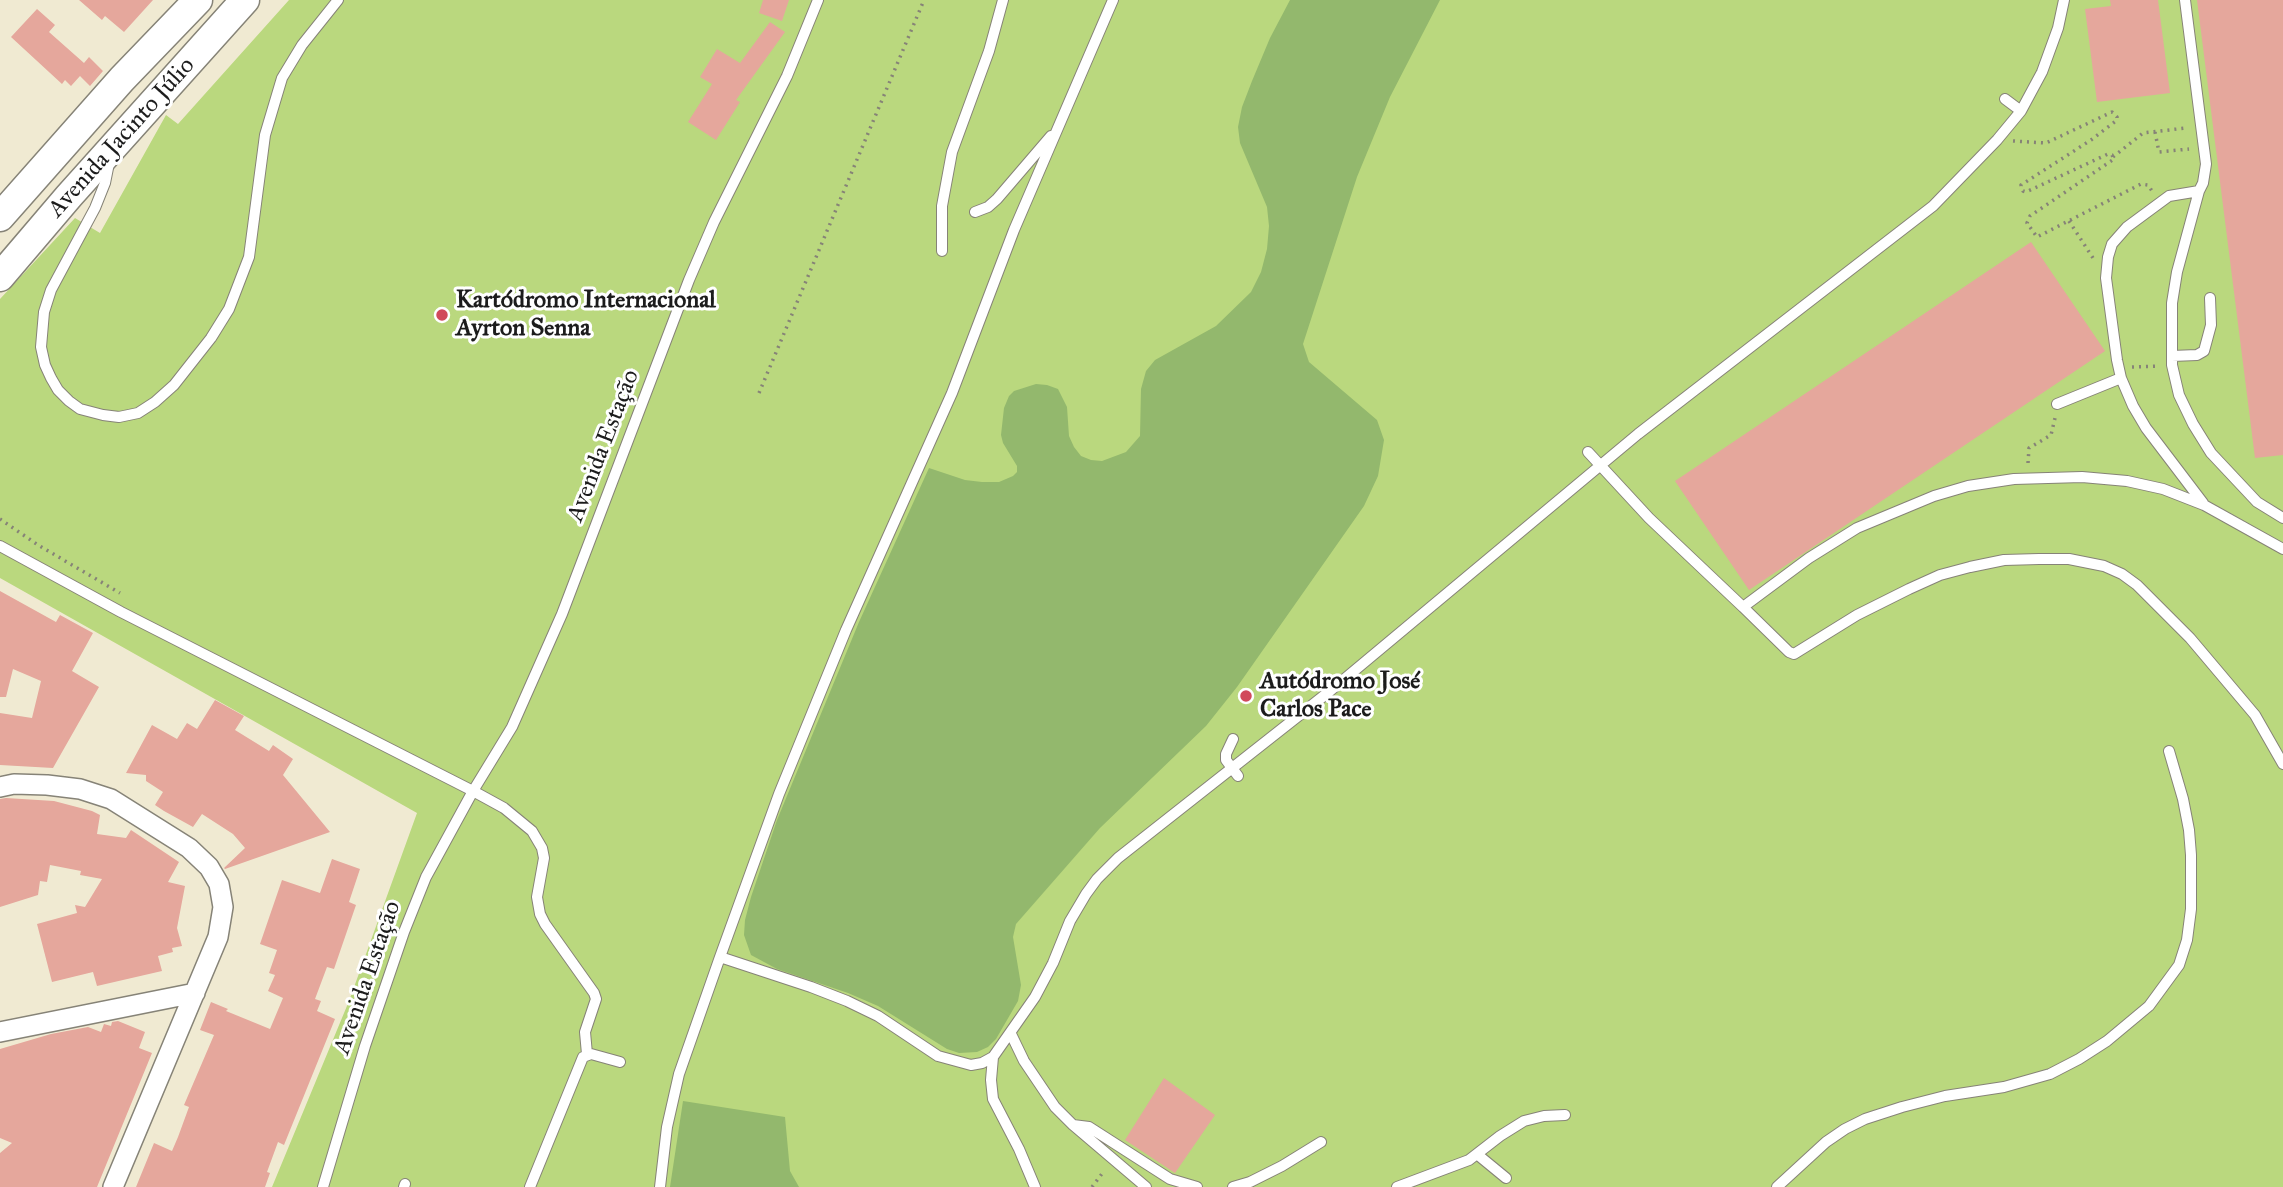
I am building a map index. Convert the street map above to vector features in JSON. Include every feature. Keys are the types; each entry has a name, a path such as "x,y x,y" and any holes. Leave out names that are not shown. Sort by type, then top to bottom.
{"street":[{"name":"Avenida Jacinto Júlio","path":"2,214 122,79 198,0"},
{"name":"Avenida Jacinto Júlio","path":"0,277 244,0"},
{"path":"2,214 33,239"},
{"path":"0,787 14,784 47,785 80,789 111,799 189,848 209,867 219,884 223,907 218,937 113,1187"},
{"path":"0,1032 195,993"}],"lane":[{"path":"109,152 105,183 95,208 51,290 44,312 41,347 51,378 69,401 80,409 119,416 138,413 174,385 211,338 229,309 249,257 265,135 282,78 302,45 338,0"},
{"name":"Avenida Estação","path":"323,1187 365,1046 426,877 512,727 562,614 689,280 714,222 770,113 818,0"},
{"path":"942,251 942,206 952,152 989,51 1003,0"},
{"path":"660,1187 667,1127 679,1074 779,794 846,630 952,393 1056,130 1113,0"},
{"path":"720,957 847,1001 878,1016 938,1056 971,1065 993,1057 1035,997 1070,922 1097,879 1118,858 1235,772 1648,426 1933,206 1997,140 2021,111 2042,72 2058,28 2064,0"},
{"path":"2185,0 2205,147 2205,174 2183,248 2174,293 2172,361 2179,395 2211,453 2257,502 2283,518"},
{"path":"2005,99 2021,111"},
{"path":"975,212 998,199 1056,130"},
{"path":"2199,191 2169,196 2127,227 2112,244 2106,278 2120,373 2133,406 2146,428 2204,505"},
{"path":"2172,361 2204,351 2211,325 2210,298"},
{"path":"2057,404 2120,373"},
{"path":"1588,452 1649,518 1785,649 1794,654 1878,604 1940,575 1970,566 2004,560 2069,559 2104,566 2122,574 2137,585 2190,638 2255,715 2283,764"},
{"path":"1743,607 1809,558 1857,528 1934,496 1968,486 2014,480 2082,477 2152,486 2204,505 2283,550"},
{"path":"0,546 121,612 473,791 504,808 532,831 542,848 544,858 537,897 540,914 596,999 585,1032 587,1054"},
{"path":"1233,739 1225,757 1235,772"},
{"path":"1777,1187 1826,1142 1865,1119 1945,1096 2004,1087 2050,1074 2107,1041 2149,1006 2179,965 2188,940 2191,909 2189,830 2169,751"},
{"path":"1011,1034 1038,1084 1073,1125 1146,1187"},
{"path":"587,1054 620,1062"},
{"path":"530,1187 580,1063 587,1054"},
{"path":"993,1057 993,1099 1035,1187"},
{"path":"1397,1187 1460,1165 1524,1121 1565,1115"},
{"path":"1073,1125 1089,1127 1170,1179 1197,1187"},
{"path":"1233,1187 1282,1167 1321,1142"},
{"path":"1478,1154 1507,1178"}],"path":[{"path":"759,393 924,0"},
{"path":"1997,140 2046,143 2112,112 2117,117 2117,120 2091,140 2022,185 2024,192 2108,155 2113,157"},
{"path":"2148,185 2141,184 2037,237 2027,223 2030,216 2113,162 2113,157 2138,136 2189,128"},
{"path":"2155,132 2159,152 2205,147"},
{"path":"2068,221 2106,278"},
{"path":"2120,373 2172,361"},
{"path":"2028,469 2029,448 2053,433 2057,404"},
{"path":"0,519 38,545 119,591 124,599 121,612"}],"green space":[{"name":"Autódromo José Carlos Pace","path":"289,0 2283,0 2283,1187 272,1187 349,1001 417,813 0,578 0,299 75,218 100,233 166,115 178,124"},
{"path":"1290,0 1440,0 1390,97 1357,177 1303,344 1309,362 1377,420 1384,440 1378,476 1364,506 1237,687 1206,726 1100,828 1016,924 1013,937 1021,985 1018,1001 996,1039 988,1047 977,1052 959,1053 947,1049 878,1006 777,969 751,955 744,935 751,897 777,820 859,622 929,468 965,480 982,482 999,482 1013,476 1017,472 1017,466 1001,435 1004,408 1014,391 1036,384 1058,389 1067,407 1069,436 1081,456 1102,461 1126,452 1140,436 1141,389 1146,371 1155,360 1216,326 1251,292 1261,272 1269,226 1267,207 1240,143 1238,127 1252,81"},
{"path":"683,1101 785,1117 790,1171 799,1187 670,1187"}],"building":[{"path":"79,0 153,0 124,32 105,16 102,20"},
{"path":"763,0 789,0 782,21 759,13"},
{"path":"2110,0 2158,0 2170,93 2097,102 2085,9 2111,6"},
{"path":"2197,0 2283,0 2283,455 2255,458"},
{"path":"37,9 55,25 49,32 84,63 89,57 103,71 90,86 80,76 71,86 65,80 62,84 11,37"},
{"path":"770,22 785,32 736,100 740,102 716,140 688,122 712,84 700,77 717,49 740,63"},
{"path":"2031,242 2105,351 1749,590 1675,481"},
{"path":"0,591 56,622 60,615 93,633 72,671 99,687 53,768 0,765 0,713 32,718 41,681 13,669 6,697 0,697"},
{"path":"215,700 244,716 235,730 269,751 273,745 293,759 283,775 330,832 225,869 245,848 233,834 202,814 193,827 164,811 155,805 163,792 146,781 146,775 126,773 152,725 177,739 187,723 197,729"},
{"path":"0,799 54,801 92,811 100,815 97,834 126,838 131,830 179,862 168,882 185,886 177,928 182,946 158,956 162,971 97,986 93,972 52,982 37,924 77,913 75,905 85,907 102,879 80,875 81,871 50,865 47,882 40,881 38,895 0,907"},
{"path":"332,859 360,869 349,902 356,905 334,969 327,967 315,999 321,1001 317,1011 335,1019 284,1145 278,1142 267,1172 270,1173 265,1187 136,1187 154,1143 172,1151 178,1137 189,1107 184,1105 214,1035 200,1030 211,1002 270,1029 283,998 268,991 275,975 269,973 277,950 260,944 282,880 320,893"},
{"path":"118,1021 145,1032 139,1048 152,1053 97,1187 0,1187 0,1153 12,1143 0,1138 0,1049 51,1034 88,1027 101,1032 104,1024 111,1026 112,1022"},
{"path":"1164,1078 1215,1115 1175,1173 1125,1140"}],"place":[{"name":"Kartódromo Internacional Ayrton Senna","path":"442,315"},
{"name":"Autódromo José Carlos Pace","path":"1246,696"}]}
